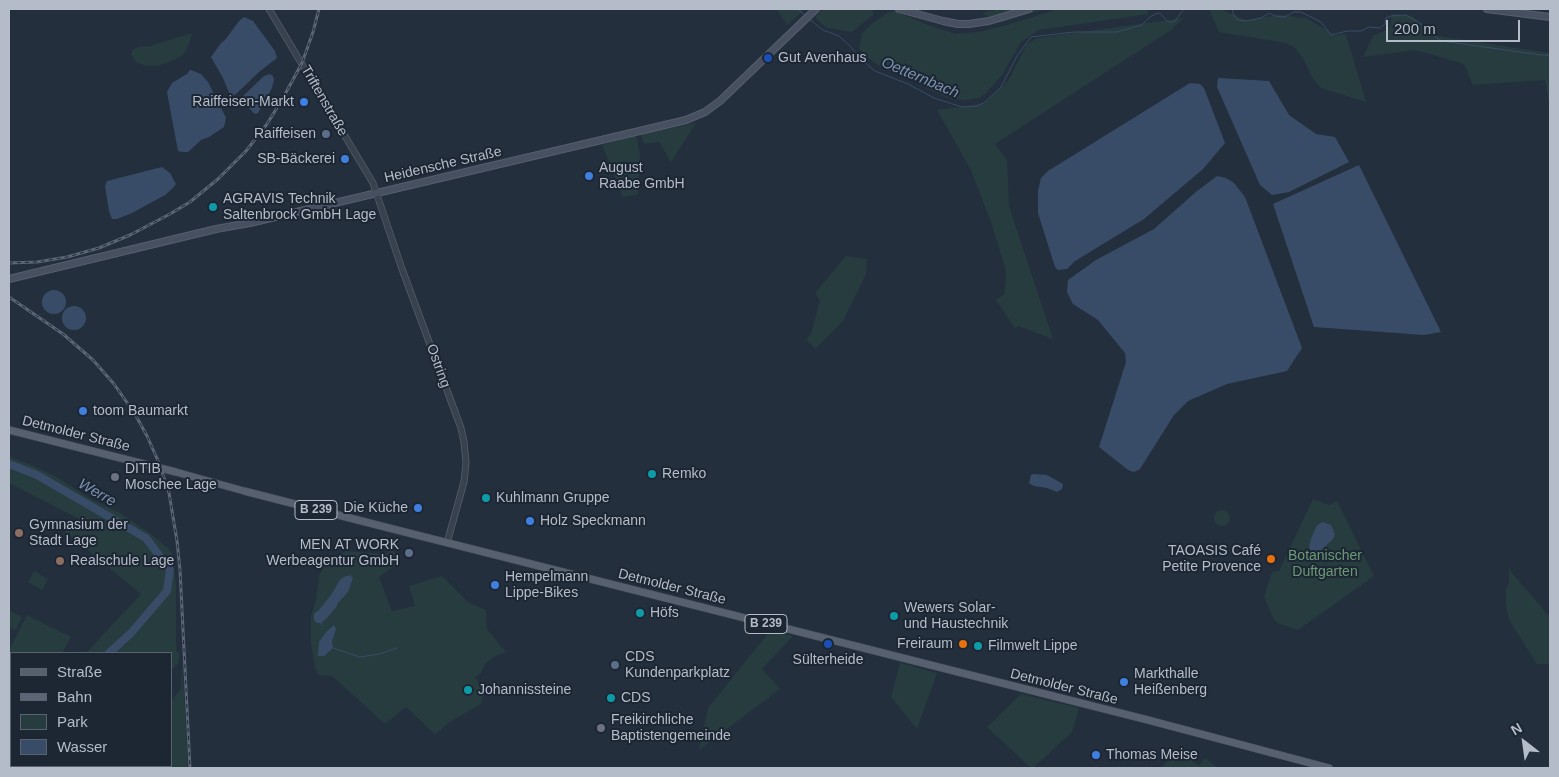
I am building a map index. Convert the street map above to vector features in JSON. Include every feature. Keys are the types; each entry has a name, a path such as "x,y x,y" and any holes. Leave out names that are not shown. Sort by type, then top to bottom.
{"main road":[{"path":"899,9 942,21 969,24 989,21 1029,9"},
{"path":"1487,9 1550,17"},
{"name":"Heidensche Straße","path":"9,279 686,120 712,108 813,10"},
{"name":"Detmolder Straße","path":"9,430 1148,720 1329,768"}],"street":[{"name":"Triftenstraße","path":"268,9 369,174 376,194"},
{"name":"Ostring","path":"376,194 461,428 464,442 466,463 464,482 447,543"}],"green space":[{"path":"774,9 805,9 787,25 778,11"},
{"path":"827,9 871,9 873,10 873,15 852,32 827,28 815,17 821,11"},
{"path":"1000,9 1045,9 999,23 982,13"},
{"path":"1058,9 1147,9 1148,14 1039,30 1021,42 1002,75 986,93 979,98 965,100 948,98 882,68 867,57 859,48 862,33 887,13 894,11 956,34 978,32 1007,25"},
{"path":"1209,9 1220,9 1246,20 1279,15 1306,18 1335,35 1346,34 1366,102 1321,88 1313,79 1303,58 1295,48 1286,43 1219,32"},
{"path":"1392,14 1412,16 1438,36 1550,53 1550,104 1545,80 1473,85 1465,66 1461,63 1415,50 1363,57 1373,36 1390,28"},
{"path":"1184,18 1171,30 995,144 1007,160 1009,206 1053,339 1018,326 1015,329 996,300 1004,294 1006,279 1005,267 992,225 971,170 937,110 984,104 1008,81 1027,44 1037,38"},
{"path":"192,33 184,54 158,66 146,66 136,62 131,54 132,50 138,47 150,46"},
{"path":"696,123 671,162 659,142 644,144 641,134"},
{"path":"636,135 640,155 638,194 623,197 602,145"},
{"path":"846,256 867,259 866,274 843,321 815,349 806,339 811,334 820,300 815,293"},
{"path":"9,457 55,476 91,499 120,513 151,534 172,552 176,584 176,650 179,654 178,664 172,669 172,652 87,652 141,594 57,525 79,519 9,483"},
{"name":"Botanischer Duftgarten","path":"1313,499 1329,505 1337,501 1374,576 1298,630 1279,624 1273,618 1264,597 1272,572 1279,571"},
{"path":"1222,510 1228,512 1230,518 1228,524 1222,526 1216,524 1214,518 1216,512"},
{"path":"393,548 398,563 379,577 392,611 415,606 409,586 442,576 468,602 486,610 487,629 506,652 495,656 485,664 481,673 475,677 484,694 481,704 450,722 435,734 406,707 385,724 332,676 319,675 315,668 311,643 311,616 316,600 319,576 326,561 346,551 386,554"},
{"path":"1509,566 1511,572 1550,617 1550,664 1537,664 1509,620 1506,605 1506,589 1509,583"},
{"path":"34,571 48,579 42,590 28,582"},
{"path":"9,610 22,617 16,630 9,627"},
{"path":"27,615 71,637 63,652 10,652 10,688 9,650"},
{"path":"770,631 793,636 762,669 780,689 699,750 708,708"},
{"path":"182,660 188,768 9,768 9,694 10,767 172,767 172,700 181,689"},
{"path":"900,663 937,673 917,729 891,697"},
{"path":"1021,694 1079,708 1072,732 1033,768 987,727"},
{"path":"1177,750 1199,766 1205,758 1218,768 1161,768"}],"water":[{"path":"244,17 253,21 275,51 277,58 232,96 211,57"},
{"path":"191,70 201,74 208,82 226,118 224,127 201,140 188,152 182,152 178,151 167,92 172,83"},
{"path":"270,74 274,80 272,88 258,113 255,114 240,99 264,76"},
{"path":"1218,78 1269,81 1289,115 1316,134 1335,137 1349,162 1289,192 1272,195 1260,185 1217,87"},
{"path":"1190,83 1200,84 1204,88 1225,143 1203,169 1144,219 1075,261 1067,269 1058,270 1055,267 1038,213 1038,191 1041,178 1048,171"},
{"path":"1359,165 1441,332 1424,335 1314,327 1273,204"},
{"path":"162,167 170,173 176,184 173,188 165,195 132,213 112,219 105,186 107,181"},
{"path":"1217,176 1226,178 1234,183 1245,197 1302,348 1287,371 1227,384 1188,401 1174,415 1140,469 1134,472 1128,470 1099,447 1126,362 1125,353 1098,320 1073,304 1067,292 1068,280 1096,260 1154,229"},
{"path":"54,290 63,293 66,302 63,311 54,314 45,311 42,302 45,293"},
{"path":"74,306 82,310 86,318 82,326 74,330 66,326 62,318 66,310"},
{"path":"1033,474 1047,475 1063,484 1062,489 1057,492 1034,486 1029,483"},
{"path":"1323,522 1331,525 1335,534 1333,539 1318,553 1312,553 1309,547 1311,539 1316,527"},
{"path":"350,575 353,578 348,592 326,619 321,623 317,623 314,620 314,614 331,595 340,580"},
{"path":"334,625 336,629 332,641 333,648 324,656 318,656 319,642"}],"waterway":[{"name":"Oetternbach","path":"797,9 806,16"},
{"name":"Oetternbach","path":"809,19 823,30 839,36 875,71 908,84 934,98 962,107 976,106 984,103 1001,87 1017,56 1031,37 1074,32 1117,32 1142,25 1150,17 1160,13 1168,22 1174,22 1184,9"},
{"name":"Oetternbach","path":"1209,9 1218,9"},
{"name":"Oetternbach","path":"1232,9 1234,16 1238,20 1246,21 1261,18 1269,13 1285,17 1294,12 1301,12 1321,22 1331,35 1347,31 1361,31 1369,27 1380,28 1385,24 1386,18 1406,15 1432,31 1442,41 1550,55"},
{"name":"Werre","path":"9,464 37,475 146,538 170,570 167,591 131,633 110,652"},
{"path":"333,648 360,657 380,654 397,648"}],"railway":[{"path":"9,263 37,262 67,257 99,248 130,235 190,202 218,179 246,151 267,124 302,63 319,9"},
{"path":"9,297 63,334 93,360 114,384 135,414 159,463 169,493 180,570 190,768"}],"place":[{"name":"Gut Avenhaus","path":"768,58"},
{"name":"Raiffeisen-Markt","path":"304,102"},
{"name":"Raiffeisen","path":"326,134"},
{"name":"SB-Bäckerei","path":"345,159"},
{"name":"August Raabe GmbH","path":"589,176"},
{"name":"AGRAVIS Technik Saltenbrock GmbH Lage","path":"213,207"},
{"name":"toom Baumarkt","path":"83,411"},
{"name":"Remko","path":"652,474"},
{"name":"DITIB Moschee Lage","path":"115,477"},
{"name":"Kuhlmann Gruppe","path":"486,498"},
{"name":"Die Küche","path":"418,508"},
{"name":"Holz Speckmann","path":"530,521"},
{"name":"Gymnasium der Stadt Lage","path":"19,533"},
{"name":"MEN AT WORK Werbeagentur GmbH","path":"409,553"},
{"name":"TAOASIS Café Petite Provence","path":"1271,559"},
{"name":"Realschule Lage","path":"60,561"},
{"name":"Hempelmann Lippe-Bikes","path":"495,585"},
{"name":"Höfs","path":"640,613"},
{"name":"Wewers Solar- und Haustechnik","path":"894,616"},
{"name":"Sülterheide","path":"828,644"},
{"name":"Freiraum","path":"963,644"},
{"name":"Filmwelt Lippe","path":"978,646"},
{"name":"CDS Kundenparkplatz","path":"615,665"},
{"name":"Markthalle Heißenberg","path":"1124,682"},
{"name":"Johannissteine","path":"468,690"},
{"name":"CDS","path":"611,698"},
{"name":"Freikirchliche Baptistengemeinde","path":"601,728"},
{"name":"Thomas Meise","path":"1096,755"}]}
